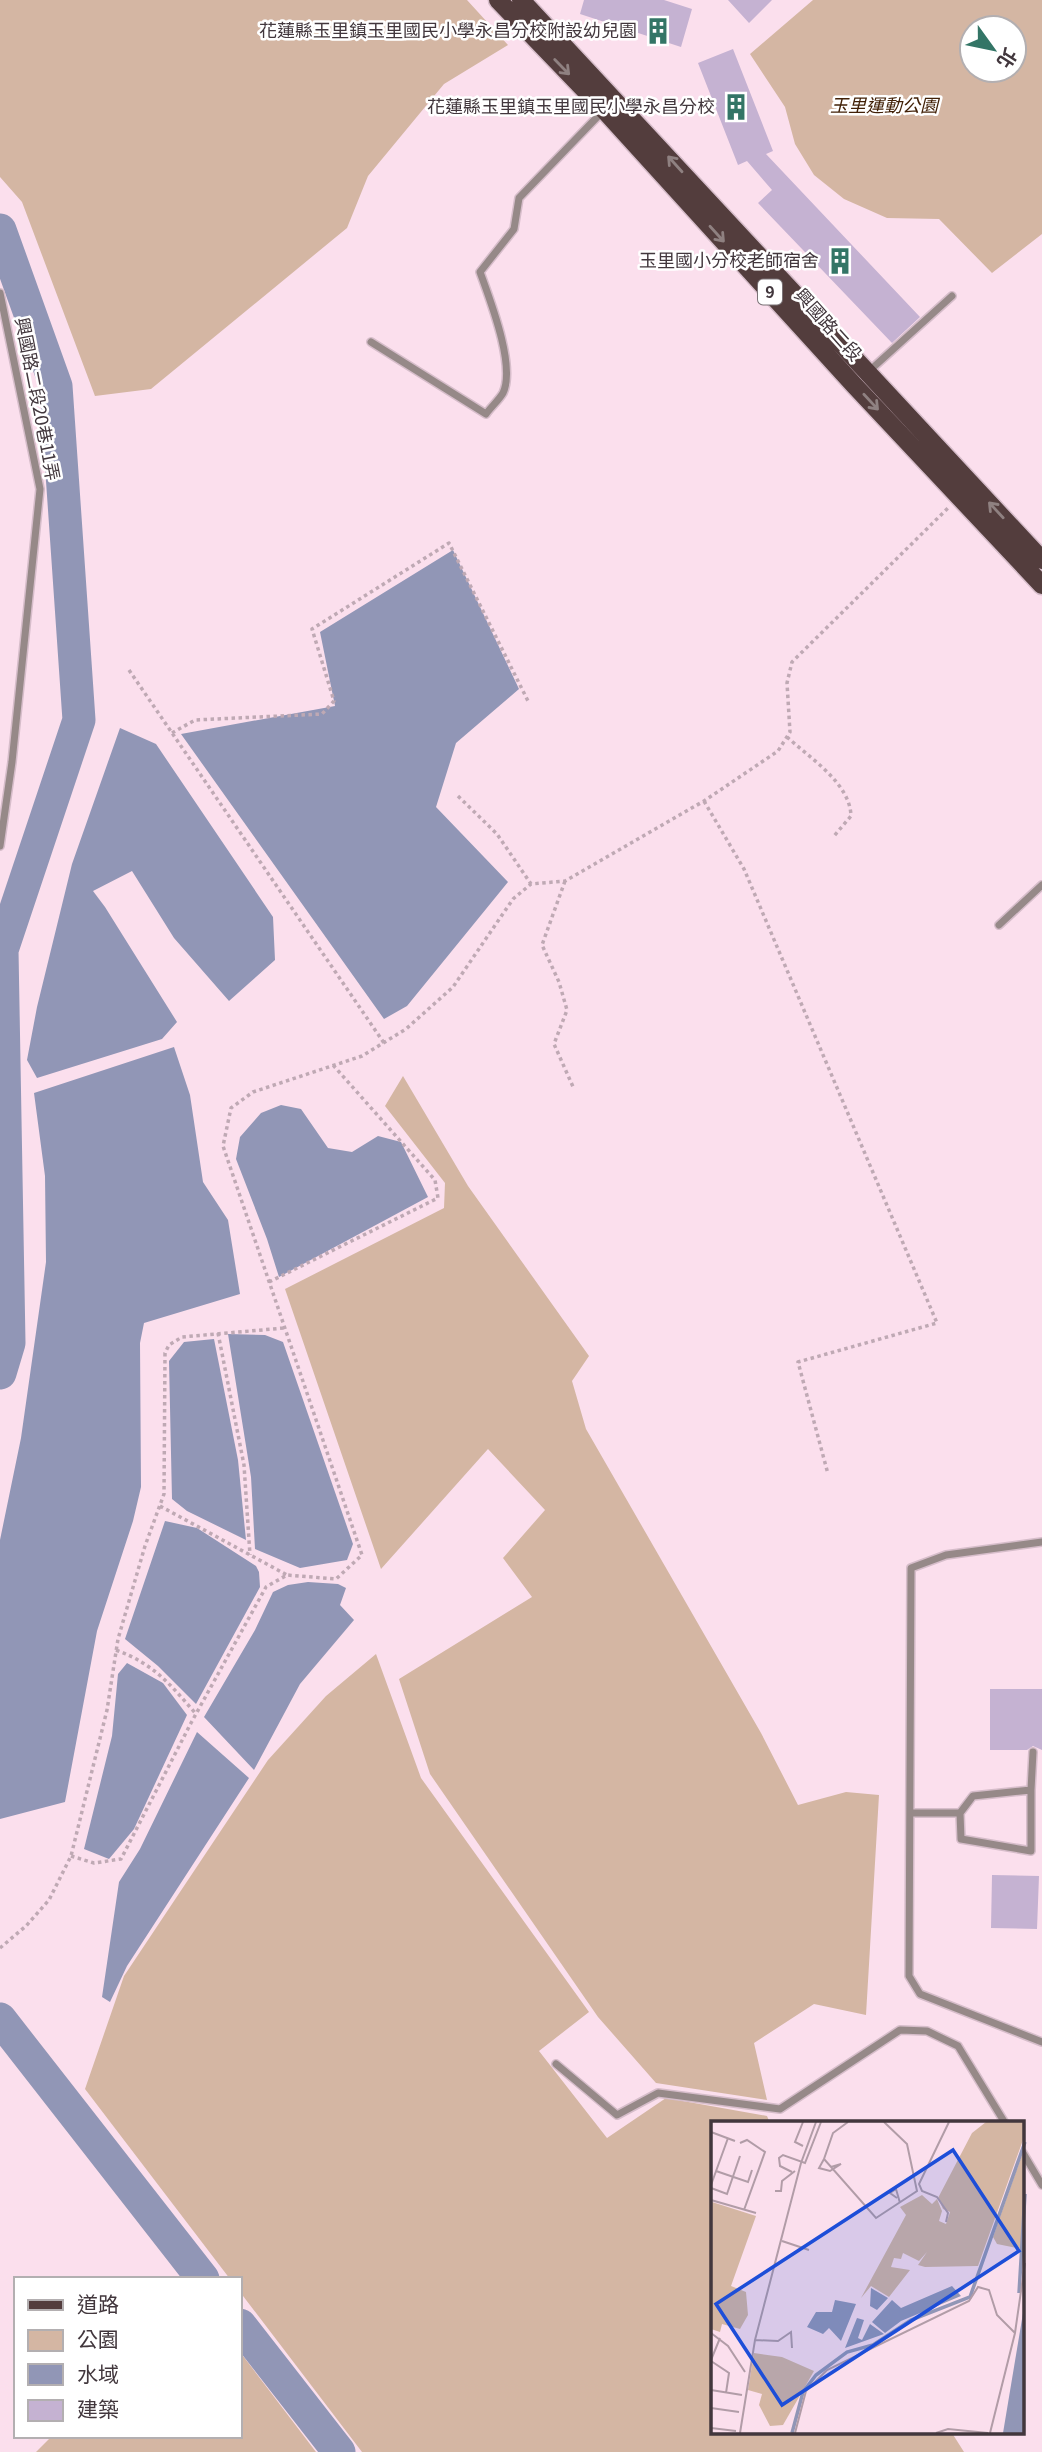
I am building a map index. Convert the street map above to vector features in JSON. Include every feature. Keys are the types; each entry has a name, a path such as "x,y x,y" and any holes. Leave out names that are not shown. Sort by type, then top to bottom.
{"main road":[{"name":"興國路二段","path":"498,0 604,110 854,385 1042,585"},
{"name":"興國路二段","path":"522,0 866,374 1042,560"}],"lane":[{"path":"371,342 486,414 502,393 507,378 499,323 480,272 514,229 519,198 604,110"},
{"name":"興國路二段20巷11弄","path":"0,293 40,489 12,762 0,846"},
{"path":"866,374 952,296"},
{"path":"999,925 1042,885"},
{"path":"1042,1542 946,1555 911,1568 909,1976 920,1994 1042,2042"},
{"path":"1031,1790 973,1796 960,1813 961,1839 1031,1851 1033,1752"},
{"path":"910,1813 960,1813"},
{"path":"556,2064 617,2115 658,2093 780,2109 900,2030 927,2031 958,2046 1004,2121"},
{"path":"1024,2155 1042,2185"}],"path":[{"path":"159,1506 287,1575 336,1579 354,1566 362,1555 223,1146 231,1108 253,1091 362,1056 406,1029 453,987 513,899 531,884 565,881 704,800 778,751 790,732 787,684 792,662 960,496"},
{"path":"172,733 195,720 322,714 334,701 312,629 449,543 529,703"},
{"path":"130,670 383,1042"},
{"path":"787,737 827,773 850,802 851,816 834,836"},
{"path":"457,796 497,834 531,884"},
{"path":"704,800 744,869 937,1323 798,1362 828,1474"},
{"path":"565,881 542,945 559,982 567,1010 554,1044 574,1089"},
{"path":"269,1282 438,1198 435,1180 333,1065"},
{"path":"0,1948 26,1926 49,1900 71,1856 107,1710 116,1650 145,1546 164,1494 164,1353 169,1345 182,1337 285,1328"},
{"path":"218,1333 244,1465 250,1555"},
{"path":"71,1856 94,1863 121,1859 266,1587 287,1575"},
{"path":"116,1650 138,1658 166,1679 196,1714"}],"green space":[{"path":"0,0 467,0 508,45 444,84 368,176 347,228 151,389 95,396 22,202 0,177"},
{"name":"玉里運動公園","path":"813,0 1042,0 1042,234 992,273 939,219 887,218 844,199 814,175 795,144 785,107 750,54"},
{"path":"403,1076 468,1186 589,1356 572,1381 586,1429 761,1733 798,1805 846,1792 879,1795 866,2015 814,2004 754,2043 767,2100 656,2083 598,2017 430,1774 399,1679 532,1597 503,1558 545,1510 488,1449 381,1569 285,1289 444,1208 445,1183 385,1106"},
{"path":"376,1654 421,1778 589,2012 539,2051 607,2138 666,2098 767,2116 769,2121 711,2121 711,2434 953,2434 964,2452 362,2452 242,2295 242,2277 228,2277 85,2089 124,1976 268,1760 326,1696"},
{"path":"242,2355 316,2452 36,2452 50,2438 242,2438"}],"water":[{"path":"453,550 519,689 456,743 436,807 508,882 407,1006 384,1019 181,734 335,706 320,632"},
{"path":"120,728 156,744 273,917 275,960 229,1001 174,938 132,871 93,891 177,1022 162,1039 37,1078 27,1060 37,1007 72,864"},
{"path":"174,1047 190,1095 203,1182 228,1220 240,1294 144,1323 140,1343 141,1487 133,1521 97,1631 65,1802 0,1819 0,1540 21,1438 46,1262 45,1176 34,1093"},
{"path":"281,1105 301,1109 328,1148 352,1152 378,1136 401,1142 428,1197 279,1277 236,1159 240,1137 261,1113"},
{"path":"228,1334 265,1335 283,1342 353,1544 347,1560 300,1568 255,1549 251,1477"},
{"path":"214,1339 238,1460 246,1540 187,1511 172,1499 169,1361 184,1342"},
{"path":"165,1521 197,1528 256,1566 259,1572 260,1587 196,1704 158,1666 125,1639"},
{"path":"308,1582 338,1584 346,1588 340,1605 354,1620 300,1684 254,1770 204,1717 255,1630 273,1592 288,1585"},
{"path":"127,1663 163,1683 187,1715 134,1829 109,1859 84,1849 112,1736 118,1674"},
{"path":"197,1732 249,1778 127,1966 110,2002 102,1997 119,1882 140,1849"}],"building":[{"name":"花蓮縣玉里鎮玉里國民小學永昌分校附設幼兒園","path":"584,0 664,0 692,9 681,47 580,14"},
{"path":"728,0 772,0 749,23"},
{"name":"玉里國小分校老師宿舍","path":"733,49 773,151 766,154 920,317 892,343 758,203 772,190 747,161 738,165 698,63"},
{"path":"990,1689 1042,1689 1042,1750 1033,1746 1027,1750 990,1750"},
{"path":"992,1875 1039,1876 1037,1929 991,1928"}],"waterway":[{"path":"0,230 56,386 79,720 2,950 9,1343 0,1373"},
{"path":"0,2019 201,2277"},
{"path":"242,2328 339,2452"}],"place":[{"name":"花蓮縣玉里鎮玉里國民小學永昌分校附設幼兒園","path":"658,31"},
{"name":"花蓮縣玉里鎮玉里國民小學永昌分校","path":"736,107"},
{"name":"玉里國小分校老師宿舍","path":"840,261"}]}
